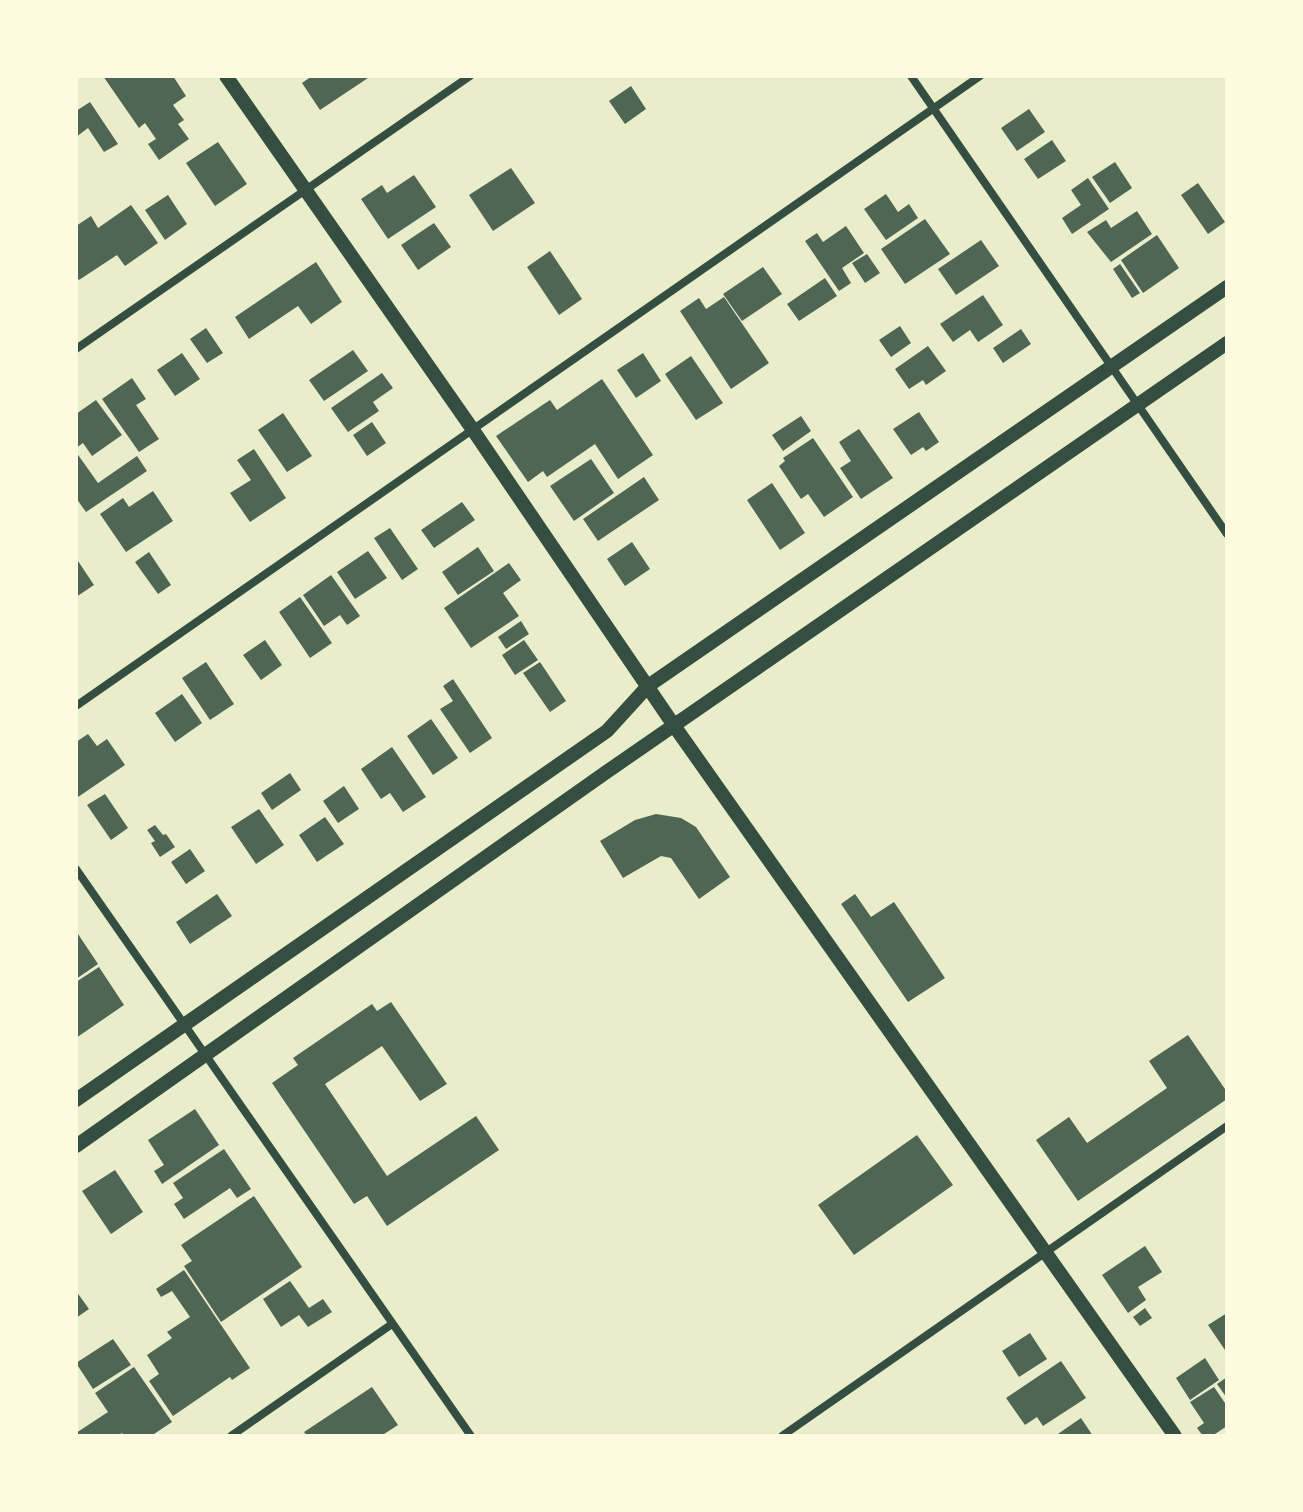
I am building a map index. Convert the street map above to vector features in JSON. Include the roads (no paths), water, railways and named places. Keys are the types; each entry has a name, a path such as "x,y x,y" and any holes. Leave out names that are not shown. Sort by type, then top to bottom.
{"street":[{"path":"226,76 675,727 1175,1436"},
{"path":"76,349 470,76"},
{"path":"911,76 1227,534"},
{"path":"76,706 980,76"},
{"path":"76,1100 607,731 648,686 1227,287"},
{"path":"76,1146 605,773 1227,343"},
{"path":"76,869 471,1436"},
{"path":"782,1436 1227,1126"},
{"path":"231,1436 392,1324"}]}
